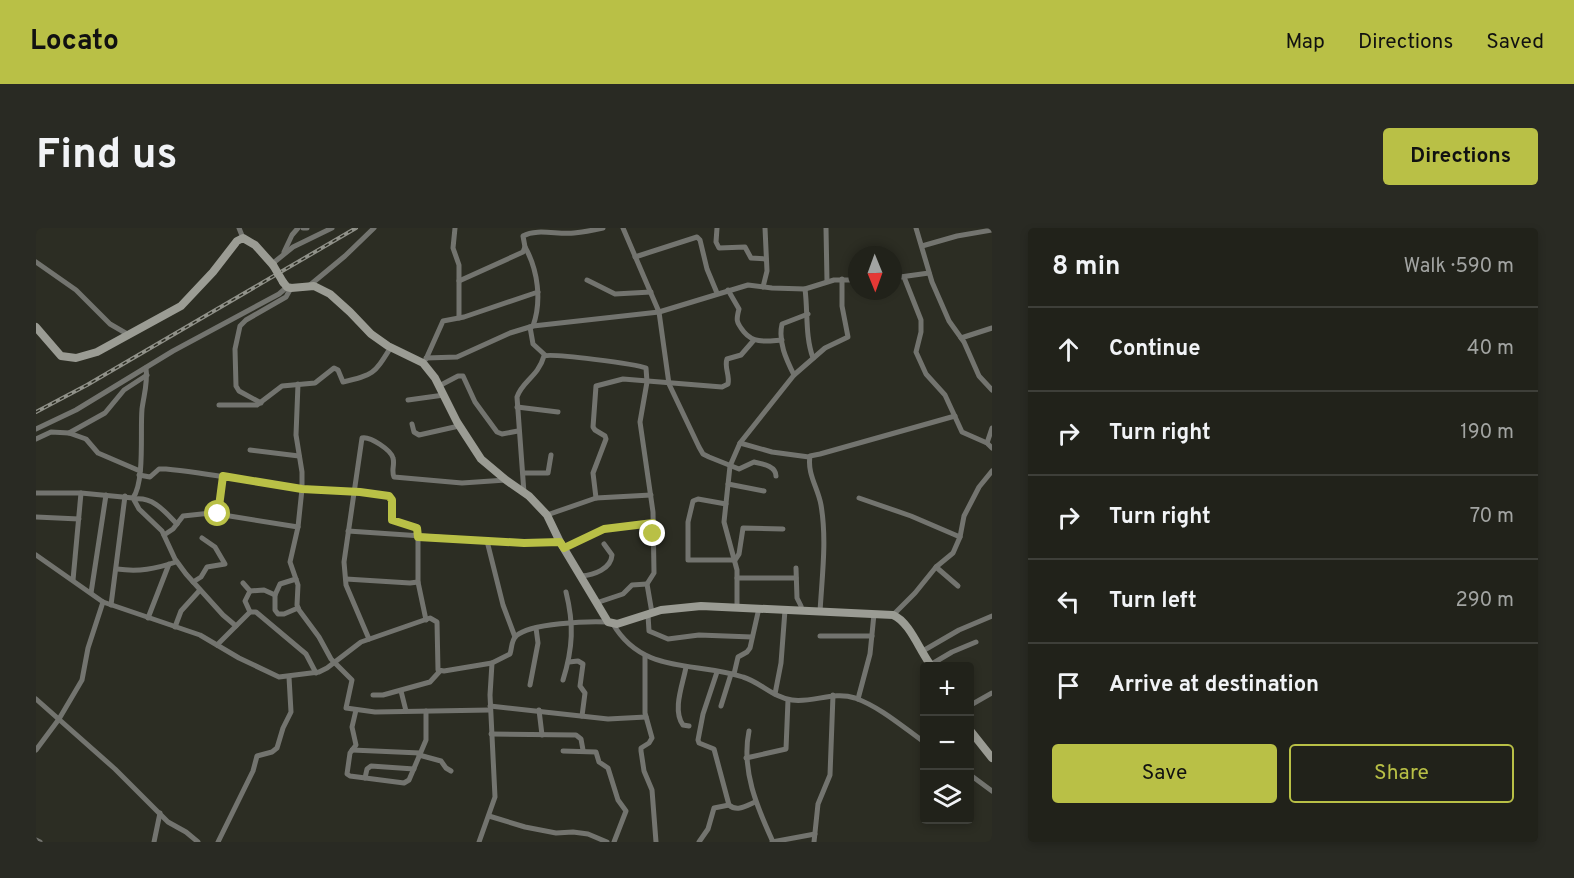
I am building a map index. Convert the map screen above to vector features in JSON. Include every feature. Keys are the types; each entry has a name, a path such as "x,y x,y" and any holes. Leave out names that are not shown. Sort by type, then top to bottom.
{"street":[{"path":"239,228 243,238 255,245 287,286 286,297 246,320 238,331 235,349 236,386 239,391 261,402"},
{"path":"272,264 282,254 292,235 301,228 307,228"},
{"path":"282,254 332,228"},
{"path":"309,286 374,228"},
{"path":"455,228 453,248 459,262 459,318"},
{"path":"520,228 525,247 534,264 538,292 532,326 533,344 545,355 644,367 648,371 640,422 653,523 654,573 647,584 649,631 664,639 704,635 752,638"},
{"path":"523,236 527,233 603,228"},
{"path":"623,228 659,312 669,384 701,451 713,459 741,470 757,462 775,470 776,476"},
{"path":"717,228 716,242 719,248 745,247 751,258 766,259"},
{"path":"763,286 767,271 765,228"},
{"path":"826,228 827,281"},
{"path":"916,228 929,273 949,321 961,338 979,376 992,390"},
{"path":"922,246 992,230"},
{"path":"635,257 697,237 700,240 707,268 717,293"},
{"path":"36,327 59,354 75,358 97,352 186,301 243,238"},
{"path":"459,281 523,252 525,247"},
{"path":"36,262 76,290 110,324 129,335"},
{"path":"929,273 904,277 921,320 921,332 916,352 926,374 945,395 962,432 987,443 992,448"},
{"path":"737,607 735,560 724,526 730,466 740,443 794,375 825,348 849,335 842,306 842,279"},
{"path":"36,429 76,410 146,371 190,342 279,294 287,286 314,286 333,297 366,330 391,347 425,361 456,357 510,333 532,326 659,312 748,285 805,289 827,281 848,279"},
{"path":"587,280 615,294 651,292"},
{"path":"805,289 809,344 813,358"},
{"path":"728,290 739,309 736,317 737,324 754,340 782,340"},
{"path":"425,361 443,321 459,318 538,292"},
{"path":"794,375 785,356 782,324 808,314"},
{"path":"961,338 992,328"},
{"path":"596,498 593,473 606,439 593,427 596,386 623,379 669,384 726,386 729,376 727,358 741,355 754,340"},
{"path":"219,405 253,406 282,386 318,382 334,368 338,370 343,382 368,376 378,369 391,347"},
{"path":"524,493 518,431 518,393 540,368 545,355"},
{"path":"425,361 459,426 481,459 524,493 547,515 596,603 622,639 645,656 666,663 733,674 752,680 788,700 798,701 833,695 858,699 920,739"},
{"path":"69,433 105,413 124,390 146,371"},
{"path":"146,371 148,385 142,411 139,473 134,498 139,509 155,523 164,535 176,562 223,615 236,626"},
{"path":"439,386 458,376 463,376 475,402 497,432 502,434 518,431"},
{"path":"298,384 296,435 302,489 298,527 290,562 298,585 298,608 334,662 352,680 346,708 406,711 490,708 539,710 615,720 646,717"},
{"path":"408,400 444,395"},
{"path":"517,407 558,412"},
{"path":"740,443 772,452 809,457 955,416"},
{"path":"412,424 414,432 419,435 459,426"},
{"path":"987,443 992,428"},
{"path":"36,439 51,432 83,437 98,453 150,477 159,470 166,469 302,489 389,496 392,500 392,520 417,528 418,582 426,620"},
{"path":"369,639 348,592 344,562 362,438 366,436 371,438 393,456 394,477 462,483 506,480"},
{"path":"250,450 299,456"},
{"path":"523,473 548,472 551,455"},
{"path":"809,457 810,474 821,502 824,533 820,612"},
{"path":"893,615 936,567 953,553 960,537 964,516 979,487 992,471"},
{"path":"218,514 223,476"},
{"path":"36,484 36,493 81,493 147,500 159,506 177,524"},
{"path":"728,484 764,491"},
{"path":"73,580 81,493"},
{"path":"91,593 106,495"},
{"path":"547,515 596,498 651,495"},
{"path":"111,605 125,496"},
{"path":"860,498 960,537"},
{"path":"726,504 693,501 688,522 687,558 690,561 735,560"},
{"path":"164,535 173,529 181,516 207,512 298,527"},
{"path":"36,517 79,519"},
{"path":"348,531 562,545 604,529 653,523"},
{"path":"735,560 739,554 743,528 783,529"},
{"path":"193,582 201,577 207,567 225,564 215,547 202,538"},
{"path":"487,541 503,605 515,637"},
{"path":"581,576 595,575 610,561 612,555 604,544"},
{"path":"36,555 103,602 200,635 276,676 290,677 325,670 344,653 369,639 433,618 437,622 437,667 440,671"},
{"path":"117,568 146,570 176,562"},
{"path":"148,618 169,564"},
{"path":"936,567 958,586"},
{"path":"796,568 797,598 801,611"},
{"path":"737,578 796,578"},
{"path":"296,579 280,584 275,595 275,610 278,614 284,614 298,608"},
{"path":"346,579 418,582"},
{"path":"243,583 250,591"},
{"path":"596,603 623,594 632,585 647,584"},
{"path":"175,627 181,610 200,590"},
{"path":"250,591 264,590 275,595"},
{"path":"250,591 245,601 250,612"},
{"path":"563,680 569,662 573,623 566,592"},
{"path":"36,750 59,719 82,680 88,648 103,602"},
{"path":"373,695 401,691 430,682 440,671 492,663 510,654 518,634 537,628 586,621 621,624 661,610 701,606 893,615 907,627 928,662"},
{"path":"721,706 738,657 749,651 759,608"},
{"path":"775,694 781,663 785,610"},
{"path":"217,645 250,612"},
{"path":"250,612 259,614 294,642 306,654 316,673"},
{"path":"858,699 867,669 874,614"},
{"path":"921,652 960,630 992,616"},
{"path":"530,685 538,648 537,628"},
{"path":"820,636 872,636"},
{"path":"937,662 951,652 976,642"},
{"path":"645,656 646,717 652,738 641,748 641,751 644,771 652,790 656,842"},
{"path":"569,662 578,661 583,664 580,686 585,693 582,716"},
{"path":"479,842 495,797 490,708 492,663"},
{"path":"686,667 677,712 682,725 689,726"},
{"path":"717,672 703,714 698,740 699,743 715,751 729,805"},
{"path":"218,842 253,771 257,756 273,752 277,748 291,712 290,677"},
{"path":"401,691 406,711"},
{"path":"974,703 992,693"},
{"path":"814,842 818,804 830,775 833,695"},
{"path":"36,699 168,822 198,842"},
{"path":"746,758 786,749 788,700"},
{"path":"356,710 352,728 356,745 352,750 347,774 404,783 409,780 426,737 426,711"},
{"path":"539,710 542,735"},
{"path":"749,731 746,758 755,802 772,842 815,834"},
{"path":"491,734 576,735 581,739 583,750"},
{"path":"974,735 992,758"},
{"path":"352,750 420,754 441,761 451,771"},
{"path":"562,751 596,752 599,762 608,768 618,800 626,811 614,842"},
{"path":"365,778 367,769 371,766 414,769"},
{"path":"974,778 992,791"},
{"path":"699,842 708,829 714,808 729,805 736,809 755,802"},
{"path":"154,842 160,813"},
{"path":"489,816 525,827 556,833 588,834 607,842"},
{"path":"556,833 556,842"}],"railway":[{"path":"36,412 87,385 356,228"}],"route":[{"path":"218,514 223,476 302,489 389,496 392,500 392,520 417,528 418,537 524,543 560,542 564,548 604,529 653,523 653,534"}]}
